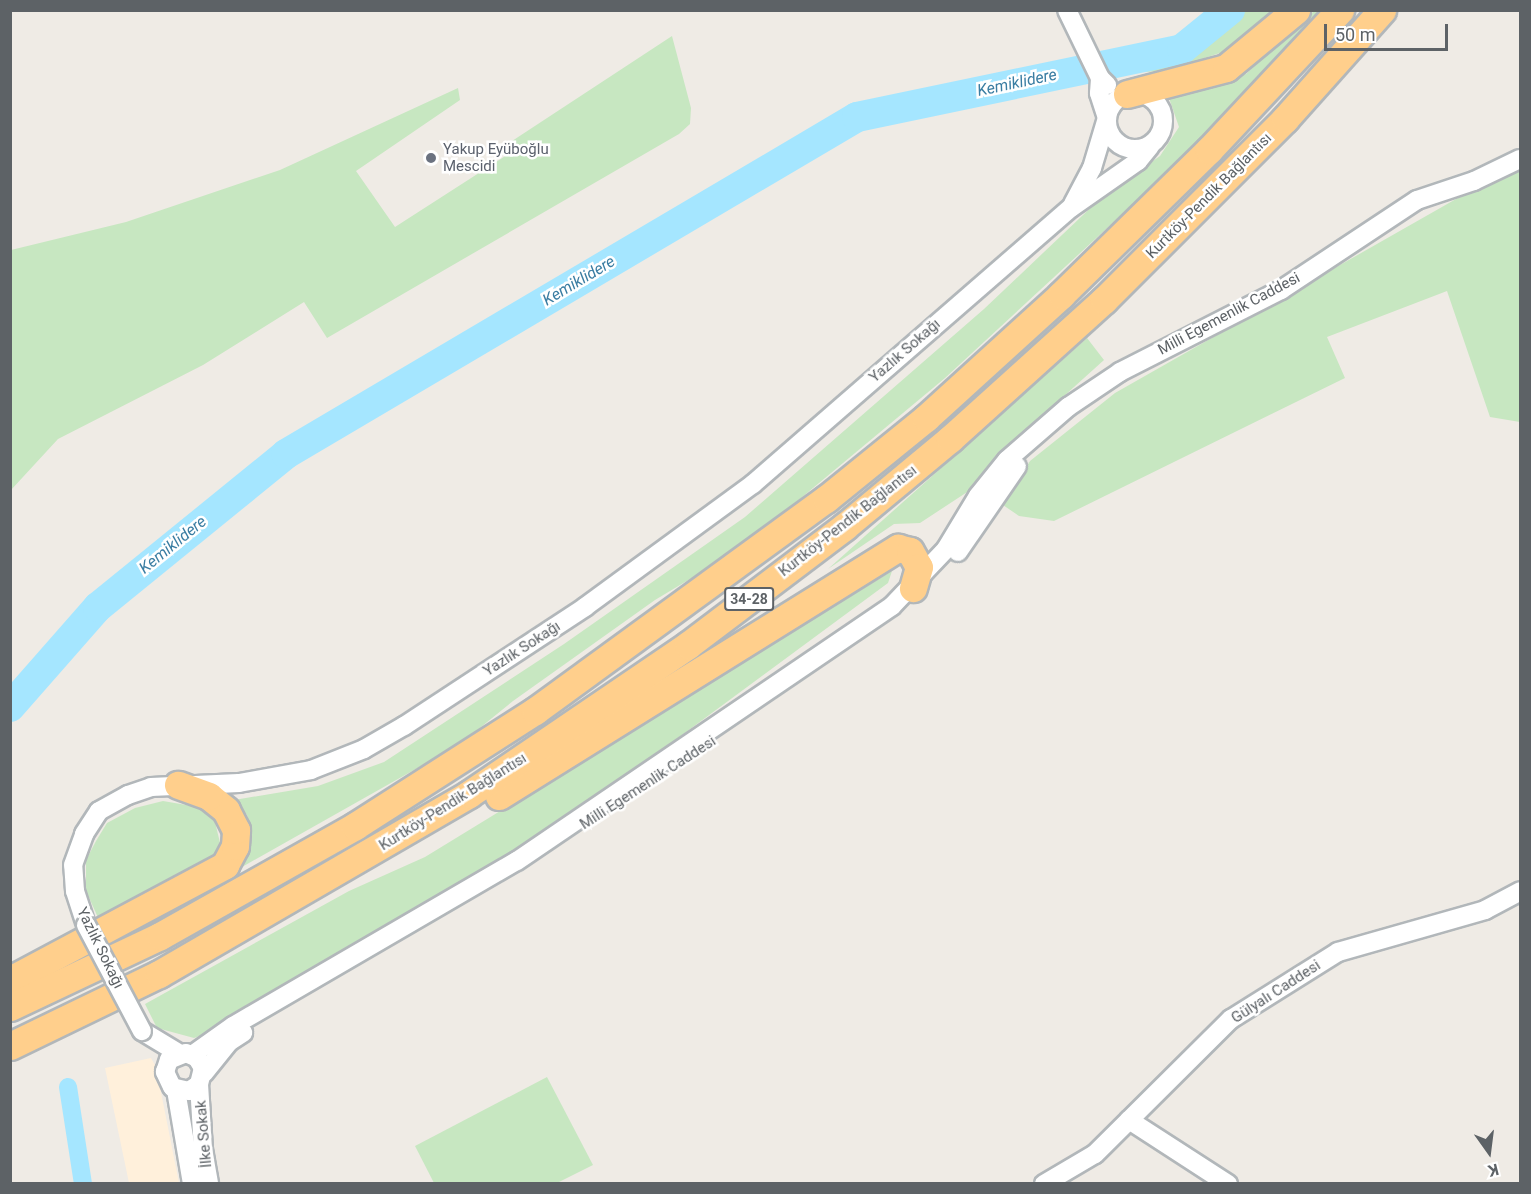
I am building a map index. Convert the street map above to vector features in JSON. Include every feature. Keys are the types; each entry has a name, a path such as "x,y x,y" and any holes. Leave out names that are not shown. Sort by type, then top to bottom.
{"highway":[{"path":"1127,94 1226,68 1296,10"},
{"name":"Kurtköy-Pendik Bağlantısı","path":"10,1007 160,936 374,814 535,711 826,500 926,418 1061,295 1216,143 1340,10"},
{"name":"Kurtköy-Pendik Bağlantısı","path":"10,1046 159,974 469,794 568,730 844,527 950,439 1104,300 1285,119 1382,10"},
{"path":"273,909 411,846 506,792 898,548 910,550 919,567 913,588"},
{"path":"10,980 225,865 235,846 236,830 226,810 209,795 178,785"}],"street":[{"path":"1069,13 1100,78 1099,93 1116,142 1132,149 1150,146"},
{"name":"Yazlık Sokağı","path":"179,1058 142,1031 86,925 75,891 73,865 99,811 128,795 178,785 249,782 311,770 364,749 404,726 593,602 753,484 1071,208 1138,161 1163,123 1159,106 1145,95 1127,94 1100,78"},
{"name":"Yazlık Sokağı","path":"1071,208 1092,168 1107,118 1114,103 1127,94"},
{"name":"Milli Egemenlik Caddesi","path":"179,1058 479,884 882,628 931,585 953,548 978,496 1007,460 1039,432 1120,372 1281,290 1417,200 1474,181 1521,159"},
{"name":"Milli Egemenlik Caddesi","path":"201,1079 229,1042 264,1018 438,920 623,794 857,631 913,588 953,548"},
{"name":"Gülyalı Caddesi","path":"1044,1184 1095,1154 1232,1019 1338,952 1485,910 1521,891"},
{"path":"179,1058 201,1062 201,1079 189,1091 176,1090 168,1083 179,1058"},
{"name":"İlke Sokak","path":"201,1079 203,1149 209,1184"},
{"name":"İlke Sokak","path":"176,1090 192,1184"},
{"path":"1129,1120 1228,1184"}],"shaded area":[{"path":"151,1058 156,1067 179,1183 129,1183 105,1068"}],"green space":[{"path":"1245,11 1279,11 1223,52 1165,71 1121,73 1189,58 1228,30"},
{"path":"1314,11 1320,11 1172,168 945,378 789,508 725,558 655,600 513,701 460,744 242,867 252,839 247,815 234,800 318,786 384,762 564,644 745,517 984,309 1102,197 1160,156 1179,127 1169,98 1246,74"},
{"path":"672,36 691,108 690,124 679,134 327,338 304,302 203,365 58,439 11,490 11,250 126,222 280,170 458,88 460,100 356,171 395,227 513,151 509,143"},
{"path":"1520,169 1520,422 1490,417 1447,291 1327,337 1345,378 1054,521 1019,516 1003,505 1030,461 1115,393 1456,199"},
{"path":"1087,338 1104,360 1023,433 984,481 920,523 894,524 828,569"},
{"path":"892,571 888,583 529,848 228,1026 194,1038 157,1028 145,1004 349,891 425,857"},
{"path":"163,801 198,807 215,822 222,851 215,859 100,922 86,891 86,860 107,823 135,808"},
{"path":"547,1077 593,1165 557,1183 434,1183 415,1146"}],"waterway":[{"name":"Kemiklidere","path":"10,707 98,607 286,454 857,117 1182,49 1230,10"},
{"path":"68,1087 83,1184"}],"place":[{"name":"Yakup Eyüboğlu Mescidi","path":"431,158"}]}
